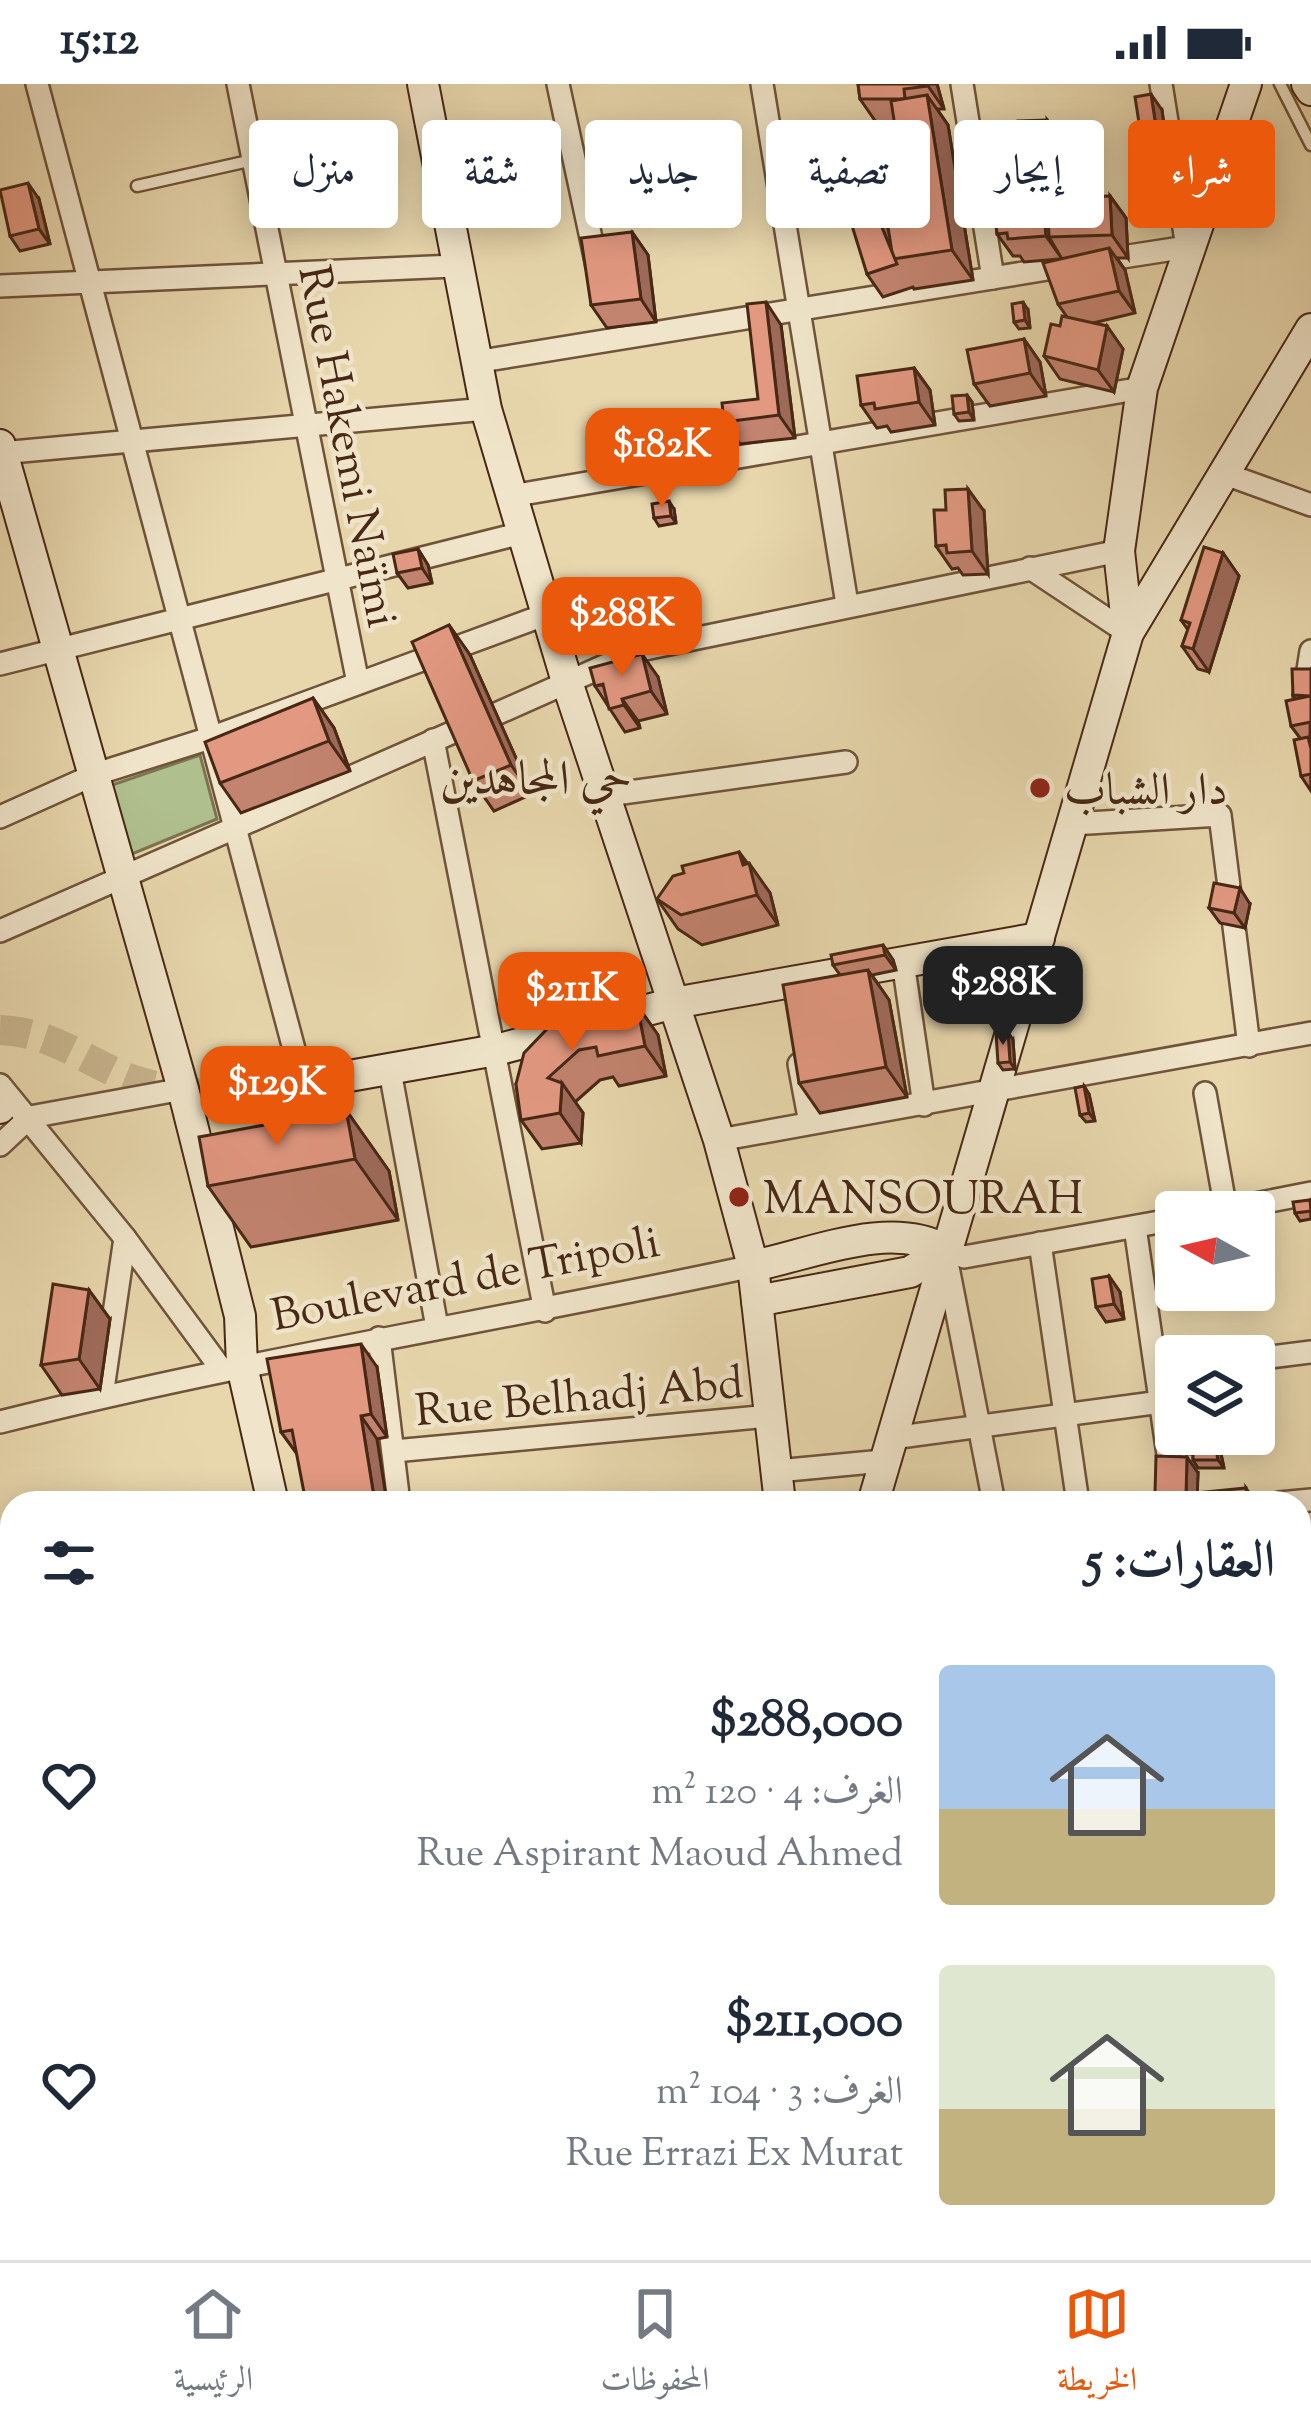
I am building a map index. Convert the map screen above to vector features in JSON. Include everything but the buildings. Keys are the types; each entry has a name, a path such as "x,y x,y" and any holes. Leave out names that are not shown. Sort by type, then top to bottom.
{"street":[{"path":"37,84 128,442 303,1083"},
{"name":"Rue Hakemi Naïmi","path":"238,84 249,140"},
{"path":"423,84 454,266 486,409 568,685 718,1140 753,1266 779,1491"},
{"path":"558,84 609,321"},
{"path":"762,84 847,604"},
{"path":"962,84 993,278"},
{"path":"1162,84 1187,247"},
{"path":"1128,633 1119,551 1142,388 1244,84"},
{"name":"Rue Hakemi Naïmi","path":"266,228 358,683"},
{"path":"475,362 609,321 800,313 1187,247"},
{"path":"0,286 454,266"},
{"path":"876,1491 1128,633 1228,475 1311,329"},
{"path":"511,496 1142,388"},
{"path":"232,1368 240,1316 183,1089 1,450 486,409"},
{"path":"1228,475 1311,505"},
{"path":"0,664 522,533"},
{"path":"496,714 640,650 1119,551"},
{"path":"1030,568 1128,633"},
{"path":"0,817 96,774 210,738 547,614"},
{"path":"1307,727 1303,686 1311,650"},
{"path":"0,931 123,873 458,730"},
{"path":"433,740 545,1310"},
{"path":"608,795 846,762"},
{"path":"1072,824 1220,814 1250,1046"},
{"path":"225,1097 496,1050 674,1003 786,995 903,962 1039,938"},
{"path":"903,962 924,1105"},
{"path":"793,1030 810,1123"},
{"path":"718,1140 1311,1033"},
{"path":"390,1071 437,1327"},
{"path":"0,1085 10,1109 232,1368 269,1491"},
{"path":"10,1109 183,1089"},
{"path":"1204,1093 1217,1191"},
{"path":"0,1144 10,1109"},
{"path":"1275,1200 1311,1193"},
{"path":"945,1250 964,1257 1155,1223"},
{"path":"1135,1227 1158,1335"},
{"name":"Boulevard de Tripoli","path":"0,1421 232,1368 545,1310 893,1236 925,1239 945,1250"},
{"path":"102,1396 125,1238"},
{"path":"1040,1243 1077,1491"},
{"path":"757,1301 910,1273 945,1250"},
{"path":"945,1250 992,1491"},
{"path":"379,1338 398,1491"},
{"path":"1275,1356 1311,1352"},
{"path":"777,1472 980,1427 1155,1403"},
{"name":"Rue Belhadj Abd","path":"394,1451 770,1416"},
{"path":"1168,1455 1173,1491"}],"lane":[{"path":"1280,84 1311,145"},
{"path":"137,186 249,161"}],"green space":[{"path":"200,755 217,819 132,854 112,785"}],"tunnel":[{"path":"0,1030 49,1040 135,1080 225,1098"}],"place":[{"name":"دار الشباب","path":"1040,788"},
{"name":"MANSOURAH","path":"739,1197"}],"district":[{"name":"حي المجاهدين","path":"536,777"}]}
